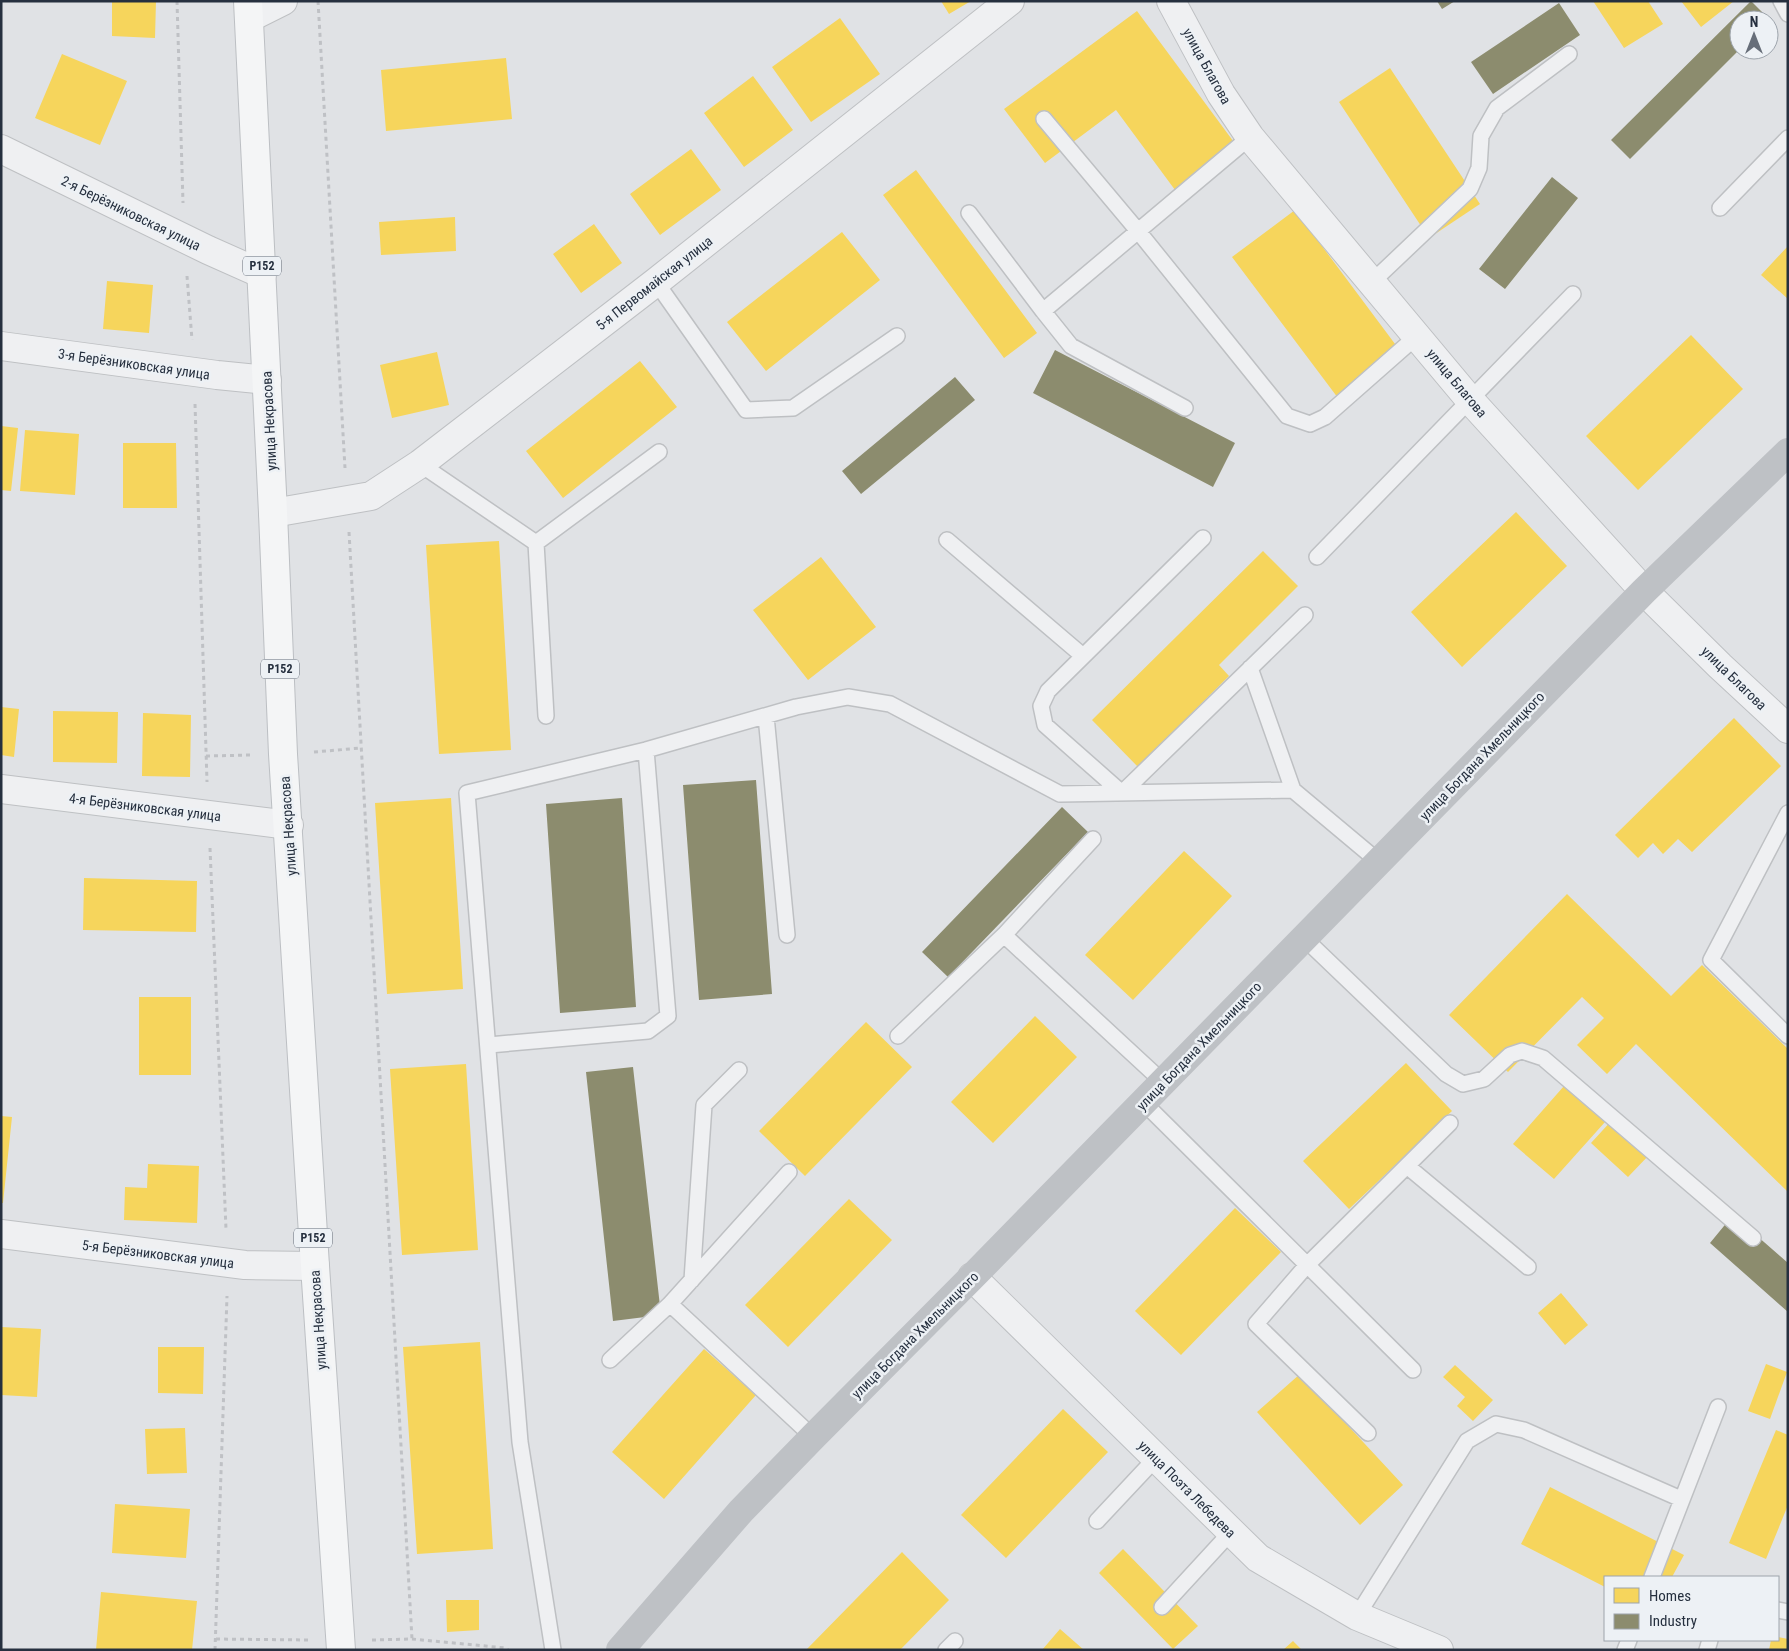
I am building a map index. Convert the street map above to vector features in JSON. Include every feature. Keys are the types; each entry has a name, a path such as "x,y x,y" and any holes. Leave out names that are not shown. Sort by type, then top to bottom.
{"main road":[{"name":"улица Некрасова","path":"248,10 267,380 283,754 341,1650"},
{"name":"улица Богдана Хмельницкого","path":"620,1650 741,1511 813,1437 1644,591 1788,452"}],"street":[{"path":"248,10 283,1"},
{"name":"5-я Первомайская улица","path":"273,513 371,496 420,464 656,282 1010,1"},
{"name":"улица Благова","path":"1171,1 1222,94 1250,138 1470,400 1644,591 1720,666 1788,729"},
{"name":"2-я Берёзниковская улица","path":"1,149 208,250 262,274"},
{"name":"3-я Берёзниковская улица","path":"1,346 267,380"},
{"name":"4-я Берёзниковская улица","path":"1,789 288,825"},
{"name":"5-я Берёзниковская улица","path":"1,1234 244,1265 315,1266"},
{"name":"улица Поэта Лебедева","path":"972,1277 1258,1558 1357,1616 1439,1650"}],"lane":[{"path":"1781,1 1788,14"},
{"path":"1372,282 1470,189 1479,168 1482,136 1497,108 1569,54"},
{"path":"1044,119 1138,231 1287,416 1310,424 1324,417 1418,336"},
{"path":"1043,311 1250,138"},
{"path":"1720,208 1788,138"},
{"path":"969,213 1071,346 1185,408"},
{"path":"656,282 746,410 793,408 897,336"},
{"path":"1317,556 1573,294"},
{"path":"536,543 659,452"},
{"path":"420,464 536,543"},
{"path":"1122,793 1045,726 1041,706 1048,691 1203,538"},
{"path":"947,540 1083,656"},
{"path":"536,543 546,716"},
{"path":"1122,793 1305,615"},
{"path":"1250,668 1293,790 1379,862"},
{"path":"553,1650 520,1442 467,793 646,750 796,707 848,697 890,704 1060,794 1293,790"},
{"path":"766,716 786,935"},
{"path":"489,1045 648,1031 668,1016 646,750"},
{"path":"1788,813 1711,960 1788,1036"},
{"path":"898,1036 1004,935 1094,838"},
{"path":"1004,935 1163,1082"},
{"path":"1304,938 1446,1074 1463,1084 1484,1079 1510,1055 1522,1051 1542,1058 1753,1238"},
{"path":"692,1280 704,1106 739,1070"},
{"path":"1143,1102 1413,1370"},
{"path":"1368,1432 1256,1324 1308,1265 1450,1123"},
{"path":"1407,1166 1528,1267"},
{"path":"610,1360 670,1304 790,1172"},
{"path":"670,1304 813,1437"},
{"path":"1652,1576 1718,1407"},
{"path":"1357,1616 1467,1441 1496,1424 1524,1430 1681,1499"},
{"path":"1097,1521 1156,1458"},
{"path":"1162,1608 1231,1532"}],"path":[{"path":"318,1 412,1639"},
{"path":"215,1650 216,1639"}],"building: Homes":[{"path":"112,1 156,1 155,38 112,36"},
{"path":"941,1 971,1 949,14"},
{"path":"1593,1 1648,1 1663,24 1624,48"},
{"path":"1681,1 1734,1 1701,27"},
{"path":"1137,11 1239,149 1178,194 1116,110 1045,163 1004,109"},
{"path":"840,18 880,74 811,122 772,67"},
{"path":"62,54 127,81 100,145 35,118"},
{"path":"506,58 512,119 386,131 381,70"},
{"path":"1390,68 1480,204 1429,238 1339,102"},
{"path":"753,76 793,130 744,167 704,113"},
{"path":"691,149 721,190 660,235 630,194"},
{"path":"916,170 1037,333 1004,358 883,195"},
{"path":"1295,210 1404,356 1341,402 1232,257"},
{"path":"455,217 456,251 381,255 379,222"},
{"path":"594,224 622,263 581,293 553,254"},
{"path":"842,232 880,280 766,371 727,322"},
{"path":"1788,246 1788,299 1761,275"},
{"path":"107,281 153,285 149,333 103,329"},
{"path":"1691,335 1743,389 1638,490 1586,436"},
{"path":"437,352 449,405 392,418 380,365"},
{"path":"640,361 677,407 563,498 526,451"},
{"path":"1,426 18,428 11,491 1,490"},
{"path":"25,430 79,434 75,495 20,491"},
{"path":"123,443 176,443 177,508 123,508"},
{"path":"1516,512 1567,566 1462,667 1411,612"},
{"path":"499,541 511,750 439,754 426,545"},
{"path":"1263,551 1298,586 1219,665 1229,676 1138,767 1092,720"},
{"path":"821,557 876,627 808,680 753,610"},
{"path":"1,707 19,709 14,757 1,755"},
{"path":"53,711 118,712 117,763 53,762"},
{"path":"143,713 191,715 190,777 142,776"},
{"path":"1734,718 1781,766 1692,852 1678,839 1663,854 1653,843 1638,858 1615,835"},
{"path":"451,798 463,989 387,994 375,803"},
{"path":"1184,851 1232,896 1133,1000 1085,955"},
{"path":"84,878 197,881 196,932 83,930"},
{"path":"1567,894 1671,996 1702,965 1788,1049 1788,1192 1636,1044 1607,1074 1577,1045 1604,1018 1582,997 1508,1072 1449,1015"},
{"path":"139,997 191,997 191,1075 139,1075"},
{"path":"1035,1016 1077,1057 993,1143 951,1102"},
{"path":"866,1022 912,1067 805,1176 759,1131"},
{"path":"1406,1063 1452,1111 1349,1209 1303,1161"},
{"path":"466,1064 478,1250 402,1255 390,1069"},
{"path":"1564,1086 1605,1122 1554,1179 1513,1144"},
{"path":"1,1116 12,1117 3,1203 1,1203"},
{"path":"1613,1119 1650,1154 1628,1177 1591,1143"},
{"path":"148,1164 199,1166 197,1223 124,1220 125,1187 147,1188"},
{"path":"849,1199 892,1240 788,1347 745,1305"},
{"path":"1235,1208 1281,1252 1181,1355 1135,1311"},
{"path":"1561,1293 1588,1325 1565,1345 1538,1313"},
{"path":"1,1327 41,1329 37,1397 1,1395"},
{"path":"480,1342 493,1549 417,1554 403,1347"},
{"path":"158,1347 204,1347 203,1394 158,1393"},
{"path":"704,1349 756,1395 664,1499 612,1452"},
{"path":"1766,1364 1787,1372 1770,1419 1748,1411"},
{"path":"1455,1365 1493,1400 1473,1421 1457,1406 1465,1397 1443,1377"},
{"path":"1300,1374 1403,1485 1360,1525 1257,1412"},
{"path":"1063,1409 1108,1452 1006,1558 961,1515"},
{"path":"185,1428 187,1473 147,1474 145,1429"},
{"path":"1776,1430 1788,1435 1788,1505 1766,1559 1729,1543"},
{"path":"1550,1487 1684,1555 1673,1576 1604,1576 1604,1586 1521,1544"},
{"path":"115,1504 190,1509 186,1558 112,1553"},
{"path":"1123,1549 1198,1626 1173,1649 1099,1573"},
{"path":"902,1552 949,1600 900,1650 806,1650"},
{"path":"101,1592 197,1601 192,1650 96,1650"},
{"path":"446,1600 479,1600 479,1630 447,1632"},
{"path":"1060,1629 1084,1650 1042,1650"},
{"path":"1779,1637 1788,1639 1788,1650 1769,1650 1771,1641 1779,1641"},
{"path":"1293,1641 1302,1650 1283,1650"}],"building: Industry":[{"path":"1437,1 1455,1 1442,9"},
{"path":"1751,1 1760,10 1742,10"},
{"path":"1559,3 1580,35 1493,94 1471,62"},
{"path":"1729,23 1729,60 1630,159 1611,140"},
{"path":"1552,177 1578,198 1505,289 1479,269"},
{"path":"1055,350 1235,443 1213,487 1033,393"},
{"path":"955,377 975,400 861,494 842,471"},
{"path":"756,780 772,994 699,1000 683,785"},
{"path":"622,798 636,1007 560,1013 546,804"},
{"path":"1062,807 1088,832 948,977 922,952"},
{"path":"633,1067 661,1315 613,1321 586,1072"},
{"path":"1733,1215 1788,1263 1788,1312 1710,1243"}]}
